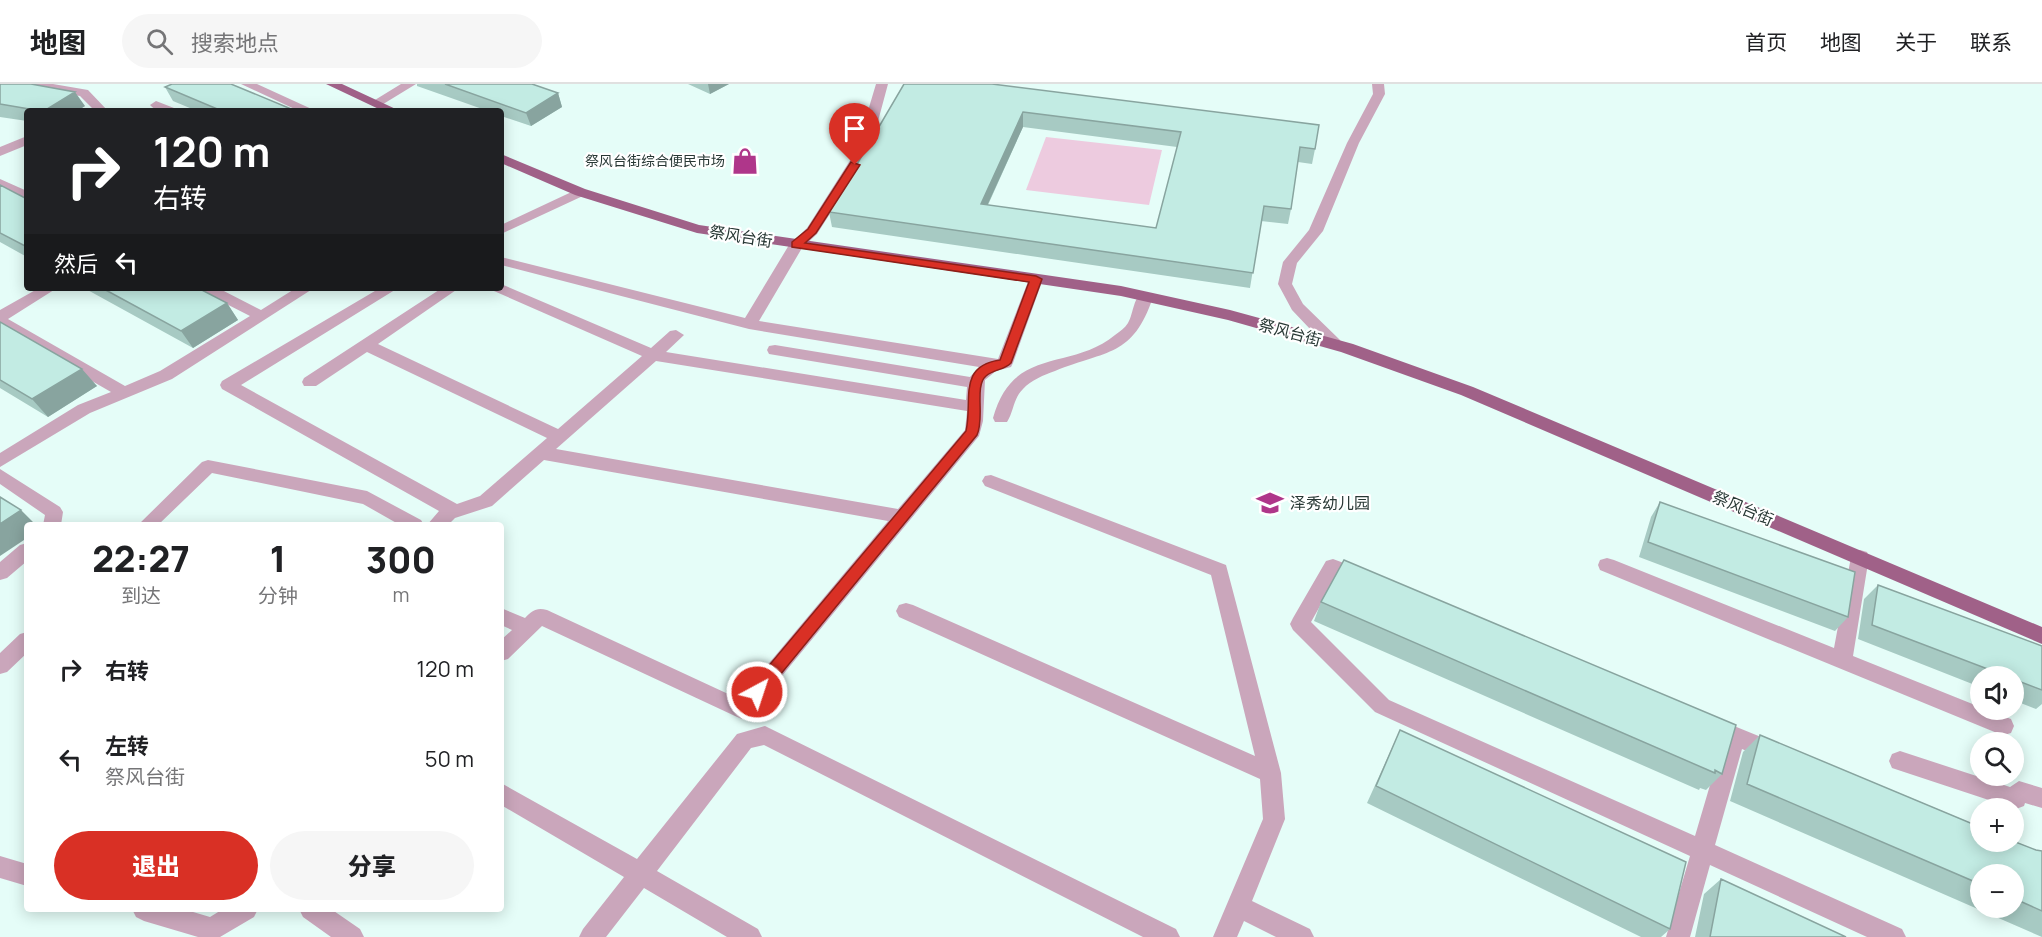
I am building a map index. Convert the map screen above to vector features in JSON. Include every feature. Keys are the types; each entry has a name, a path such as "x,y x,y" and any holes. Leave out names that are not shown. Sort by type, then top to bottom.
{"main road":[{"path":"332,84 387,108"},
{"name":"祭风台街","path":"504,159 580,192 697,229 1145,297 1230,315 1334,344 1467,391 2042,636"}],"street":[{"path":"32,84 84,93 96,108"},
{"path":"247,84 303,108"},
{"path":"376,103 410,84"},
{"path":"749,324 796,245 812,231 863,151 882,84"},
{"path":"1334,344 1297,307 1285,285 1290,262 1316,231 1353,143 1379,89"},
{"path":"156,105 163,108"},
{"path":"0,152 24,141"},
{"path":"0,183 24,195"},
{"path":"504,229 580,192"},
{"path":"504,262 749,324 996,364 1005,363 1036,279"},
{"path":"504,290 653,355 975,407"},
{"path":"45,291 0,319 124,392"},
{"path":"212,291 261,316"},
{"path":"0,461 84,409 166,375 302,291"},
{"path":"386,291 228,385 456,512 486,501 676,335"},
{"path":"310,382 447,291"},
{"path":"1001,418 1002,405 1009,390 1025,377 1110,345 1130,332 1137,321 1145,297"},
{"path":"366,345 560,436"},
{"path":"775,350 974,383"},
{"path":"504,649 540,616 742,710 972,432 976,416 974,383 981,373 996,364"},
{"path":"542,453 904,517"},
{"path":"150,522 208,466 367,498 410,522"},
{"path":"0,475 54,512 52,522"},
{"path":"992,481 1219,570 1270,773 1274,819 1225,937"},
{"path":"439,522 452,510"},
{"path":"0,573 24,553"},
{"path":"1842,660 1860,557"},
{"path":"1607,565 2004,726"},
{"path":"1376,584 1333,566 1300,624 1382,706 1894,937"},
{"path":"906,611 1270,773"},
{"path":"504,617 526,628"},
{"path":"0,666 24,643"},
{"path":"1691,717 1799,763"},
{"path":"591,937 744,741 765,735 1168,937"},
{"path":"1678,937 1735,736"},
{"path":"1900,761 2016,799 2019,791 2042,798"},
{"path":"504,795 750,937"},
{"path":"0,867 24,873"},
{"path":"1238,906 1302,937"},
{"path":"154,912 211,929 241,912"},
{"path":"315,912 352,937"}],"shaded area":[{"path":"1046,137 1162,150 1149,205 1026,190"}],"building":[{"path":"0,84 31,84 75,92 49,108 24,108 0,104"},
{"path":"172,84 231,84 289,108 215,108 165,87"},
{"path":"445,84 532,84 558,93 526,113"},
{"path":"904,84 992,84 1319,125 1315,149 1300,147 1291,209 1264,206 1253,273 829,212","holes":["1023,112 1181,132 1156,228 981,204"]},
{"path":"0,185 24,197 24,245 0,233"},
{"path":"108,291 204,291 227,303 181,331"},
{"path":"0,322 82,369 32,399 0,380"},
{"path":"0,497 21,510 0,524"},
{"path":"1660,502 1855,572 1848,617 1648,542"},
{"path":"1344,560 1736,725 1722,774 1715,770 1715,773 1321,602"},
{"path":"1878,585 2042,646 2042,690 2024,683 2024,666 1980,666 1872,625"},
{"path":"1400,730 1686,862 1670,929 1376,786"},
{"path":"1760,735 1970,823 1970,852 2024,852 2024,845 2042,851 2042,911 2024,903 2024,864 1970,864 1970,880 1747,784"},
{"path":"1721,879 1846,937 1710,937"}],"place":[{"name":"祭风台街综合便民市场","path":"745,161"},
{"name":"泽秀幼儿园","path":"1270,503"}],"route":[{"path":"757,692 972,432 976,416 974,383 981,373 996,364 1005,363 1036,279 796,245 812,231 855,165"}]}
